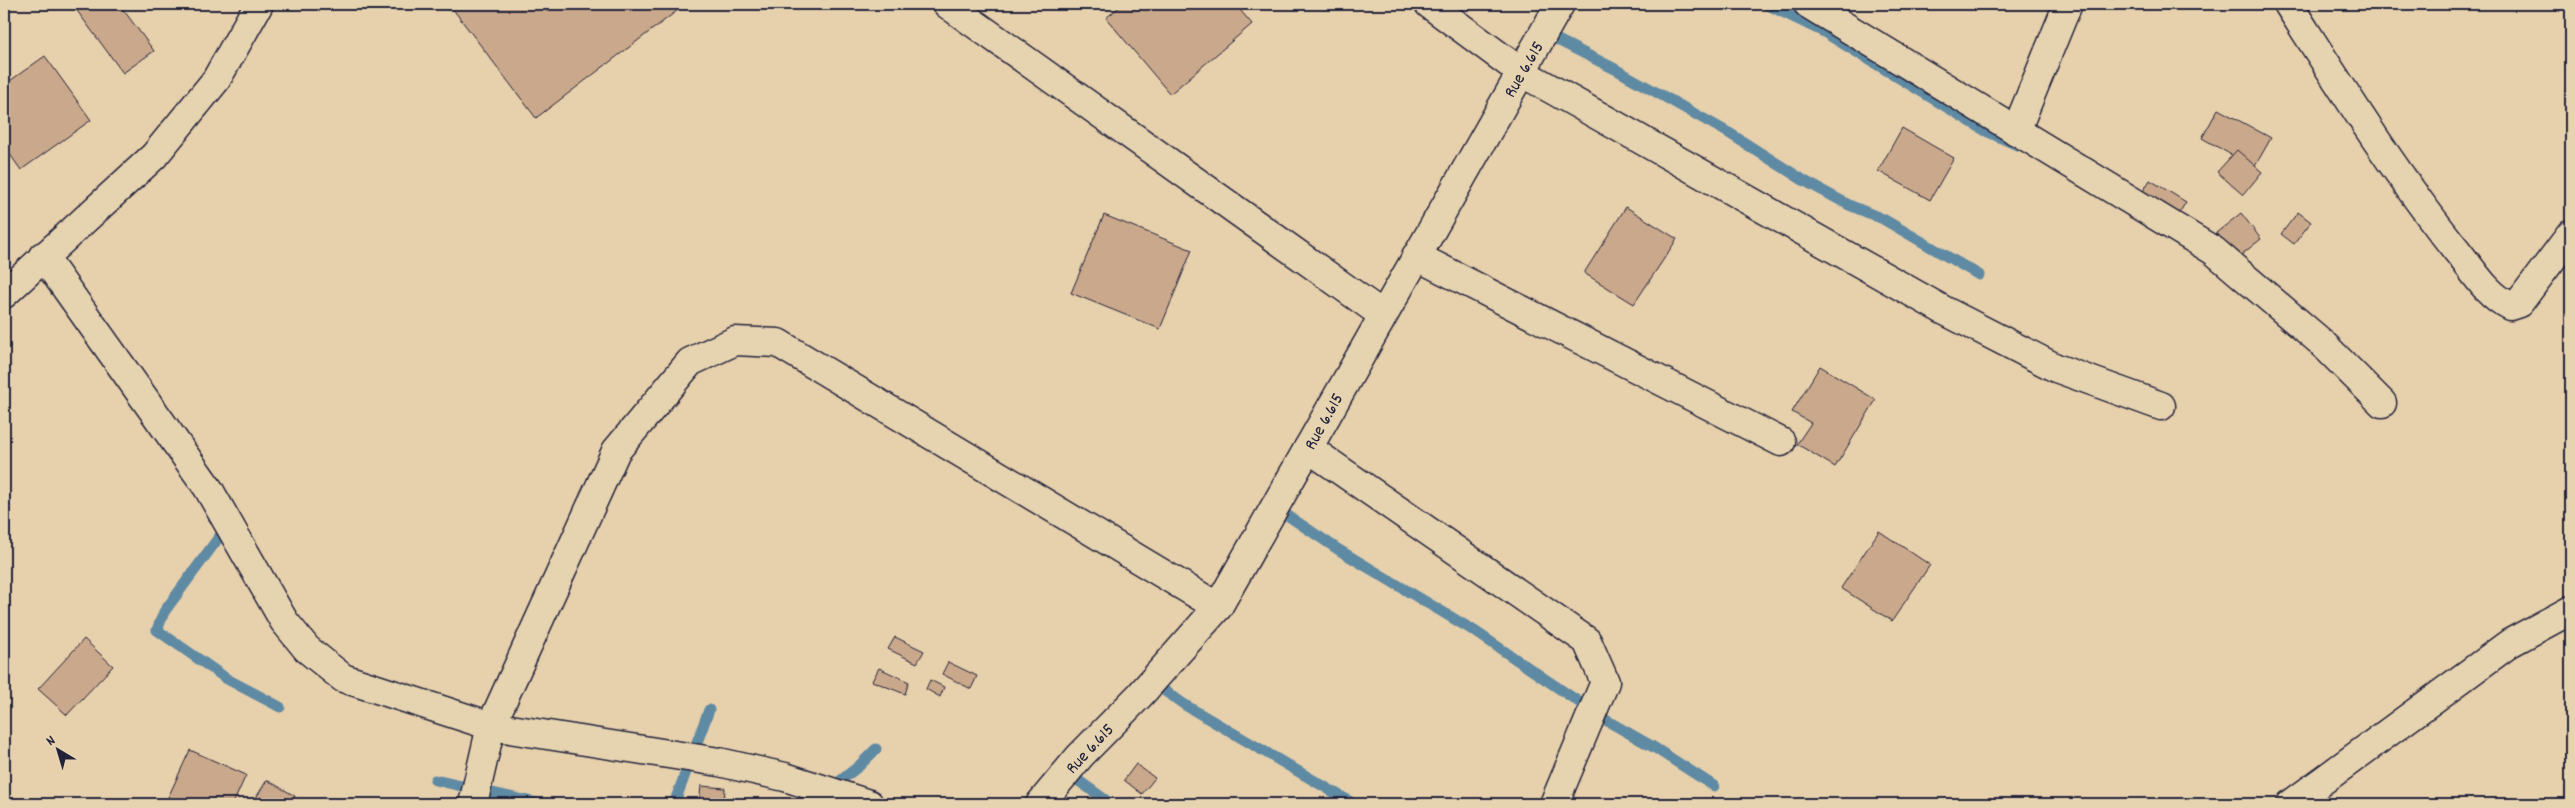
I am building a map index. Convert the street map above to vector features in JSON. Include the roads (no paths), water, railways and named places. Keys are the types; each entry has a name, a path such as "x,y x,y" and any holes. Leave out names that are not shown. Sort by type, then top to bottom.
{"street":[{"path":"4,294 43,256 154,156 216,80 259,4"},
{"path":"947,4 1383,315"},
{"path":"1429,4 1522,72 1945,311 2056,368 2161,406"},
{"name":"Rue 6.615","path":"1040,804 1080,756 1140,695 1218,607 1560,4"},
{"path":"1808,4 2214,251 2321,342 2382,403"},
{"path":"2016,131 2068,4"},
{"path":"2288,4 2379,146 2446,238 2495,298 2510,306 2519,303 2571,234"},
{"path":"43,256 208,488 284,622 307,649 343,678 490,726 719,762 785,778 869,804"},
{"path":"1416,256 1781,442"},
{"path":"473,804 490,726 616,451 690,362 735,342 778,343 1218,607"},
{"path":"1308,448 1587,641 1605,682 1554,804"},
{"path":"2291,804 2510,643 2571,610"}],"waterway":[{"path":"1766,4 1824,32 1986,131 2017,145"},
{"path":"1542,32 1615,69 1729,133 1803,180 1849,205 1883,219 1979,275"},
{"path":"1275,507 1339,550 1476,632 1604,719 1655,748 1714,786"},
{"path":"222,533 164,612 157,630 227,679 280,707"},
{"path":"1152,682 1185,705 1354,804"},
{"path":"674,804 709,710"},
{"path":"811,804 859,766 876,749"},
{"path":"1065,771 1111,804"},
{"path":"435,780 541,804"}]}
